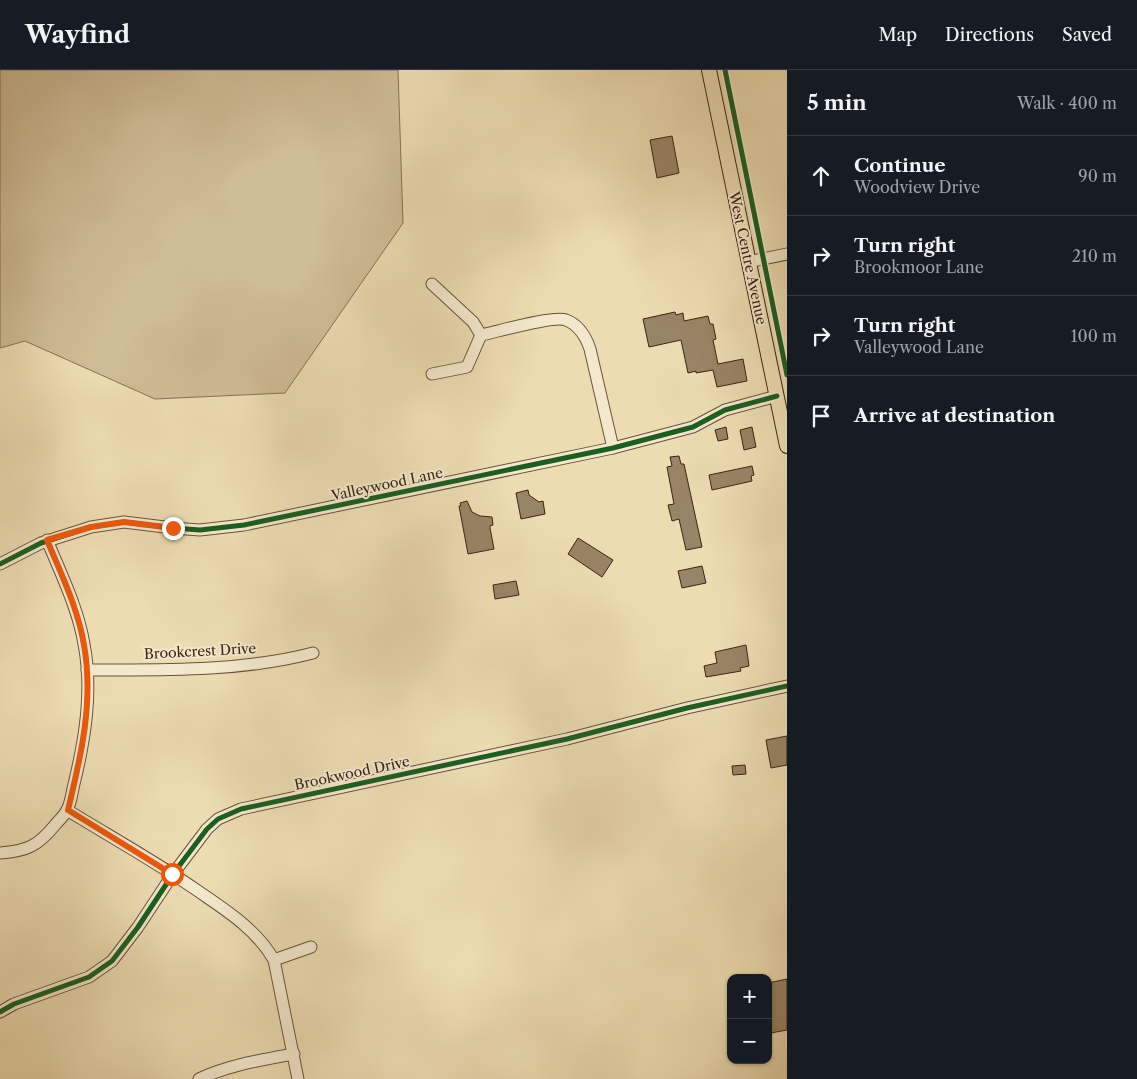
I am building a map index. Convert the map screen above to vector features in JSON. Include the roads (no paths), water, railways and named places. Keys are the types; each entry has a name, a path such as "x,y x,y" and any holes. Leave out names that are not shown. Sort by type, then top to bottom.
{"main road":[{"name":"West Centre Avenue","path":"709,70 787,446"}],"street":[{"path":"748,262 787,254"},
{"path":"432,284 473,322 481,335"},
{"path":"481,335 559,318 573,324 586,339 590,350 613,448"},
{"path":"432,374 467,367 481,335"},
{"name":"Valleywood Lane","path":"0,564 47,540 91,527 124,522 200,530 244,525 613,448 692,427 725,410 777,396"},
{"path":"0,853 31,847 44,838 68,810 85,733 87,670 84,644 76,612 47,540"},
{"name":"Brookcrest Drive","path":"87,670 226,667 288,660 313,653"},
{"name":"Brookwood Drive","path":"0,1012 14,1004 89,977 112,961 138,927 172,874 207,829 218,819 241,809 567,739 687,708 787,686"},
{"path":"68,810 172,874 245,925 265,945 274,960 298,1079"},
{"path":"274,960 311,947"},
{"path":"199,1079 216,1071 294,1054"}]}
